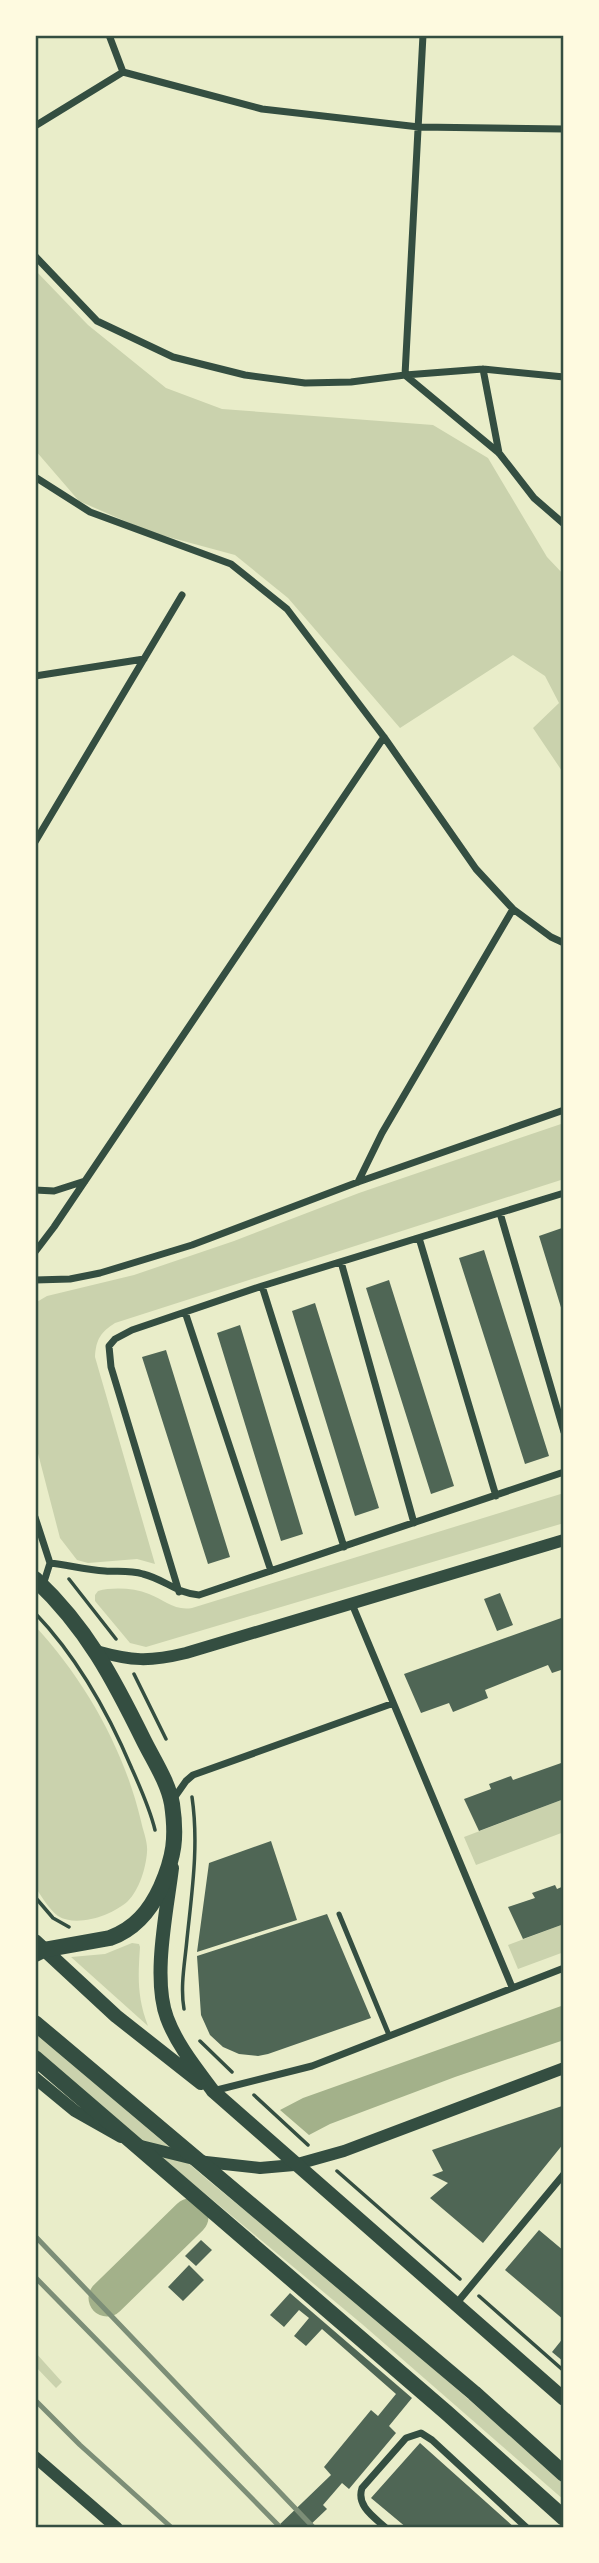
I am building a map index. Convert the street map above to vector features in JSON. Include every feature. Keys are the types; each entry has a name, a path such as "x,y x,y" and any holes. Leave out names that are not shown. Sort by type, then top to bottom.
{"main road":[{"path":"39,1582 77,1623 96,1651 148,1748 171,1802 172,1861 160,1977 162,2003 178,2041 208,2088"},
{"path":"38,1948 99,1941 131,1927 155,1901 172,1861"},
{"path":"38,1948 244,2118 564,2399"},
{"path":"35,2023 474,2393 564,2474"},
{"path":"35,2058 447,2413 564,2518"}],"street":[{"path":"109,35 123,72"},
{"path":"405,375 424,35"},
{"path":"35,126 123,72 262,109 419,127 564,129"},
{"path":"35,256 97,321 173,357 245,375 305,383 351,382 483,369 564,377"},
{"path":"483,369 499,453"},
{"path":"405,375 499,453 534,498 564,523"},
{"path":"35,477 90,512 231,564 287,609 384,737 476,869 513,909 551,937 564,943"},
{"path":"35,842 182,595"},
{"path":"35,676 145,659"},
{"path":"35,1252 86,1181 384,737"},
{"path":"358,1182 382,1132 513,909"},
{"path":"35,1280 70,1279 130,1265 242,1228 358,1182 564,1110"},
{"path":"35,1190 54,1191 86,1181"},
{"path":"179,1592 111,1367 109,1346 122,1334 262,1286 564,1193"},
{"path":"500,1213 564,1432"},
{"path":"419,1238 496,1496"},
{"path":"341,1262 414,1523"},
{"path":"262,1286 344,1547"},
{"path":"185,1312 271,1571"},
{"path":"50,1563 144,1574 179,1592 200,1595 564,1472"},
{"path":"35,1517 50,1563 39,1582"},
{"path":"96,1651 127,1660 170,1657 564,1540"},
{"path":"352,1604 391,1704 512,1987"},
{"path":"171,1802 193,1775 391,1704"},
{"path":"208,2088 293,2073 564,1968"},
{"path":"35,2078 89,2120 141,2145 206,2162 260,2168 294,2165 327,2157 564,2068"},
{"path":"455,2304 564,2174"},
{"path":"386,2528 365,2508 360,2494 362,2488 406,2438 421,2433 432,2440 527,2528"},
{"path":"35,2457 117,2528"}],"lane":[{"path":"339,1914 390,2035"}],"path":[{"path":"35,1613 66,1648 94,1692 142,1791 156,1839"},
{"path":"35,1897 52,1918 66,1926 77,1928"},
{"path":"271,2112 317,2153"},
{"path":"338,2171 564,2371"}],"shaded area":[{"path":"35,270 88,325 166,388 222,409 433,425 488,458 547,557 564,575 564,774 533,728 559,703 545,676 513,655 400,728 288,598 235,555 150,532 79,501 35,450"},
{"path":"564,1123 564,1179 115,1323 106,1330 98,1341 95,1357 155,1564 137,1559 88,1563 77,1560 60,1538 35,1442 35,1303 47,1296 134,1275 234,1241 359,1193"},
{"path":"564,1493 564,1523 146,1647 130,1643 95,1601 98,1591 124,1589 149,1594 175,1606 192,1608"},
{"path":"35,1626 86,1692 113,1742 134,1794 147,1844 139,1885 128,1901 104,1915 85,1920 75,1921 58,1916 35,1887"},
{"path":"564,1799 564,1832 476,1865 464,1837"},
{"path":"564,1924 564,1952 518,1969 508,1945"},
{"path":"132,1943 139,1944 140,1947 139,1987 148,2026 71,1957 105,1954"},
{"path":"564,2005 564,2040 455,2077 330,2124 309,2135 280,2110 303,2098"},
{"path":"35,2032 209,2181 369,2312 564,2483 564,2500 362,2324 66,2078 35,2050"},
{"path":"35,2352 62,2382 56,2388 35,2366"}],"building":[{"path":"562,1228 564,1235 563,1314 539,1236"},
{"path":"484,1250 549,1456 525,1464 459,1258"},
{"path":"389,1280 454,1486 431,1494 366,1288"},
{"path":"315,1303 379,1508 355,1516 292,1311"},
{"path":"240,1325 303,1534 281,1541 217,1333"},
{"path":"166,1350 230,1557 208,1564 142,1357"},
{"path":"500,1593 513,1625 497,1631 484,1599"},
{"path":"564,1617 564,1669 552,1673 548,1665 485,1690 488,1698 453,1712 449,1703 421,1713 404,1674"},
{"path":"564,1762 564,1799 479,1831 464,1799 491,1789 489,1784 511,1776 513,1780"},
{"path":"271,1841 297,1920 197,1952 209,1863"},
{"path":"555,1885 557,1889 564,1886 564,1924 523,1939 508,1907 535,1898 532,1893"},
{"path":"327,1914 371,2018 258,2056 239,2054 223,2047 210,2035 201,2015 197,1956"},
{"path":"562,2106 564,2143 483,2243 430,2198 448,2183 432,2175 443,2171 432,2150"},
{"path":"539,2230 564,2251 564,2320 505,2270"},
{"path":"201,2240 212,2250 196,2266 185,2256"},
{"path":"189,2265 204,2280 183,2301 168,2287"},
{"path":"290,2293 412,2398 389,2426 396,2433 349,2489 342,2483 323,2505 327,2509 307,2528 276,2528 331,2475 324,2467 371,2410 378,2416 396,2394 322,2329 306,2346 294,2336 309,2318 299,2310 284,2327 270,2315"},
{"path":"564,2337 564,2362 552,2352"},
{"path":"420,2443 515,2528 407,2528 371,2498"}],"waterway":[{"path":"107,2298 190,2217"}],"railway":[{"path":"35,2236 314,2528"},
{"path":"35,2277 281,2528"},
{"path":"35,2400 80,2445 172,2528"}]}
